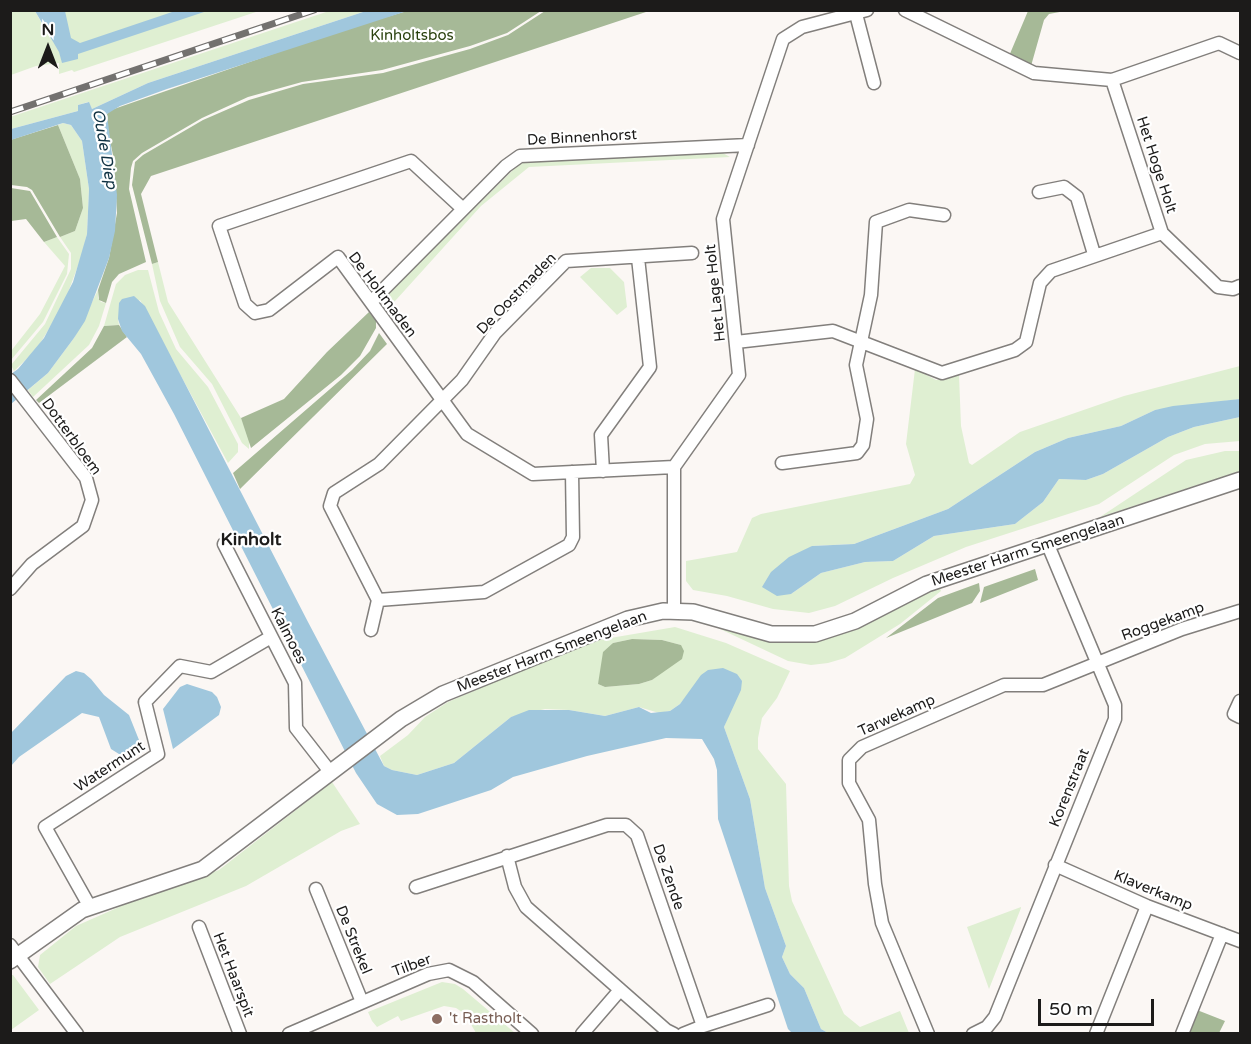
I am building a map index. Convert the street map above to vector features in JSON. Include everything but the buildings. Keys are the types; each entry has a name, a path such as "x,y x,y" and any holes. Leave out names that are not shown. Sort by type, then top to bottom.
{"street":[{"path":"905,10 1034,73 1112,80 1219,43 1240,53"},
{"name":"Het Lage Holt","path":"674,467 739,375 723,219 783,39 802,27 861,12 874,83"},
{"name":"Het Hoge Holt","path":"1112,80 1162,232 1218,287 1233,289 1240,286"},
{"name":"De Binnenhorst","path":"370,302 506,166 528,154 748,146"},
{"name":"De Holtmaden","path":"463,209 411,161 219,226 245,304 255,313 270,310 338,257 467,434 533,474 674,467"},
{"path":"1039,192 1064,186 1077,197 1094,255"},
{"path":"782,463 857,453 863,445 867,419 856,365 871,295 876,222 909,210 944,215"},
{"path":"736,342 833,331 942,373 1015,350 1026,342 1040,283 1051,271 1162,232"},
{"name":"De Oostmaden","path":"378,600 332,513 330,500 341,487 379,464 466,375 495,333 566,261 692,254"},
{"path":"603,471 601,435 650,367 638,258"},
{"name":"Dotterbloem","path":"10,380 86,478 92,501 83,526 32,564 10,589"},
{"path":"674,467 674,611"},
{"path":"371,630 378,600 484,592 567,549 573,537 572,472"},
{"name":"Meester Harm Smeengelaan","path":"13,954 82,910 203,869 379,738 401,719 443,694 628,619 674,611 710,614 771,634 814,634 855,621 927,585 1240,480"},
{"name":"Kalmoes","path":"224,544 295,683 296,728 331,773"},
{"name":"Korenstraat","path":"973,1034 987,1027 995,1017 1115,719 1114,705 1048,545"},
{"name":"Roggekamp","path":"1097,663 1182,629 1240,611"},
{"name":"Watermunt","path":"90,907 45,827 158,754 145,702 180,666 212,672 271,637"},
{"name":"Tarwekamp","path":"928,1034 882,923 875,884 870,820 849,783 849,760 862,747 1004,685 1043,685 1097,663"},
{"path":"1240,701 1234,714 1240,717"},
{"name":"De Zende","path":"416,887 608,825 626,825 637,835 703,1026"},
{"path":"507,856 515,887 526,908 666,1030 674,1034"},
{"name":"Klaverkamp","path":"1055,865 1147,906 1240,941"},
{"name":"De Strekel","path":"316,889 362,1002"},
{"path":"1096,1034 1147,906"},
{"name":"Het Haarspit","path":"199,927 240,1034"},
{"path":"1182,1034 1222,934"},
{"path":"13,954 77,1034"},
{"name":"Tilber","path":"289,1034 428,974 449,970 473,982 532,1034"},
{"path":"582,1034 621,990"},
{"path":"683,1034 768,1005"}],"green space":[{"path":"10,11 35,11 50,38 62,11 259,11 74,72 72,70 59,74 59,63 36,66 11,75"},
{"path":"329,11 366,11 148,83 92,109 88,102 78,105 78,111 11,129 10,117"},
{"name":"Kinholtsbos","path":"407,11 541,11 507,33 470,46 382,70 302,82 248,97 202,118 142,153 133,161 129,189 146,262 119,274 112,282 106,303 99,300 98,290 109,258 117,213 114,160 106,121 107,114 111,110 339,31"},
{"path":"545,11 649,11 151,176 141,194 158,262 152,264 132,185 135,162 143,155 203,120 249,100 303,84 383,73 470,49 508,35"},
{"path":"1028,11 1065,11 1049,14 1044,20 1031,66 1009,56"},
{"path":"63,123 71,125 82,141 89,189 87,234 82,255 63,306 36,350 14,371 11,365 45,324 71,269 71,253 60,237 75,231 83,208 80,179 58,125"},
{"path":"58,125 80,179 83,208 75,231 60,237 32,190 11,185 10,140"},
{"path":"721,152 730,157 529,167 481,206 386,311 386,296 519,164 526,161"},
{"path":"11,188 30,191 57,237 44,242 26,219 11,221"},
{"path":"57,237 69,254 67,274 43,322 11,360 11,351 40,314 65,266 44,242"},
{"path":"158,262 168,302 241,418 249,438 249,449 242,443 212,384 180,347 160,301 152,264"},
{"path":"591,268 610,268 624,282 627,307 617,315 580,277"},
{"path":"138,270 148,270 159,312 176,349 208,387 238,444 238,452 228,463 140,300 118,319 119,325 104,326 116,284 125,275"},
{"path":"98,290 98,298 101,302 106,303 99,326 89,345 33,397 28,390 48,373 74,338"},
{"path":"369,312 376,321 376,328 360,356 341,375 251,448 241,418 284,399 327,352"},
{"path":"119,325 127,337 39,403 36,400 92,348 104,326"},
{"path":"379,333 387,344 240,489 233,473 352,370 370,351"},
{"path":"1240,366 1240,399 1155,410 1121,426 1068,438 1035,452 948,509 854,544 812,546 791,594 821,573 865,562 893,561 934,536 1015,524 1043,502 1059,479 1086,480 1103,474 1168,437 1194,427 1240,417 1240,441 1205,444 1174,455 1099,504 966,547 835,606 809,613 773,609 727,596 693,590 686,581 686,561 737,552 752,518 761,514 910,484 915,475 906,444 915,369 936,380 959,375 961,426 969,463 972,465 1020,432 1124,396"},
{"path":"1225,451 1240,451 1240,471 1100,517 1186,460"},
{"path":"1035,569 1038,580 980,603 984,587"},
{"path":"979,583 980,591 972,603 886,638 938,598"},
{"path":"940,588 941,591 900,624 845,658 828,663 811,665 788,661 718,628 719,626 769,642 816,642 858,629 912,599"},
{"path":"675,627 726,643 790,671 777,698 762,718 758,749 786,784 789,886 792,901 844,1014 860,1027 900,1011 909,1033 828,1033 821,1029 804,988 790,974 782,957 786,946 765,888 750,799 724,727 730,712 690,692 680,704 670,711 659,713 639,707 605,716 545,709 511,717 454,763 417,775 384,766 380,756 408,735 425,717 448,702 587,642","holes":["632,639 662,640 681,645 665,669 652,680 639,684 605,687 598,684 613,643"]},
{"path":"632,639 662,640 681,645 684,651 682,659 652,680 639,684 605,687 598,684 603,652 613,643"},
{"path":"332,782 360,824 341,831 246,886 120,937 50,984 38,967 40,955 76,926 135,900 219,870"},
{"path":"1021,908 989,989 967,927"},
{"path":"11,975 39,1010 11,1030"},
{"path":"442,982 455,984 463,989 515,1033 476,1033 465,1014 456,1008 444,1006 401,1021 398,1016 377,1027 372,1021 368,1012"},
{"path":"1197,1010 1225,1021 1219,1033 1187,1034"}],"water":[{"path":"35,11 65,11 71,38 80,43 175,11 207,11 78,54 78,59 62,63 59,52"},
{"name":"Oude Diep","path":"366,11 407,11 167,89 120,106 107,114 117,195 115,231 109,258 85,321 74,338 48,373 11,404 11,374 44,338 73,282 87,234 89,189 82,141 71,125 63,123 11,140 11,129 78,111 78,105 89,102 92,109 148,83"},
{"path":"134,296 145,306 384,766 417,775 454,763 511,717 529,710 569,710 605,716 639,707 651,713 670,711 680,704 701,675 708,670 723,668 737,674 742,681 741,690 724,727 750,799 765,888 786,946 782,957 790,974 804,988 821,1029 828,1033 792,1033 788,1029 718,819 717,770 714,759 702,739 666,738 587,756 513,777 491,790 418,814 397,815 377,804 356,773 174,414 141,354 122,331 118,319 119,303 122,299"},
{"path":"1240,399 1240,417 1194,427 1168,437 1103,474 1086,480 1059,479 1043,502 1015,524 934,536 893,561 865,562 821,573 791,594 777,596 762,587 771,572 789,557 812,546 854,544 948,509 1035,452 1068,438 1121,426 1155,410"},
{"path":"76,671 84,673 104,695 129,715 139,740 138,747 131,754 119,754 111,749 99,717 82,713 19,757 11,766 11,733 66,676"},
{"path":"187,684 212,692 221,707 219,715 173,749 163,709 180,687"}],"railway":[{"path":"10,112 314,10"}],"place":[{"name":"'t Rastholt","path":"437,1019"}],"district":[{"name":"Kinholt","path":"251,540"}]}
